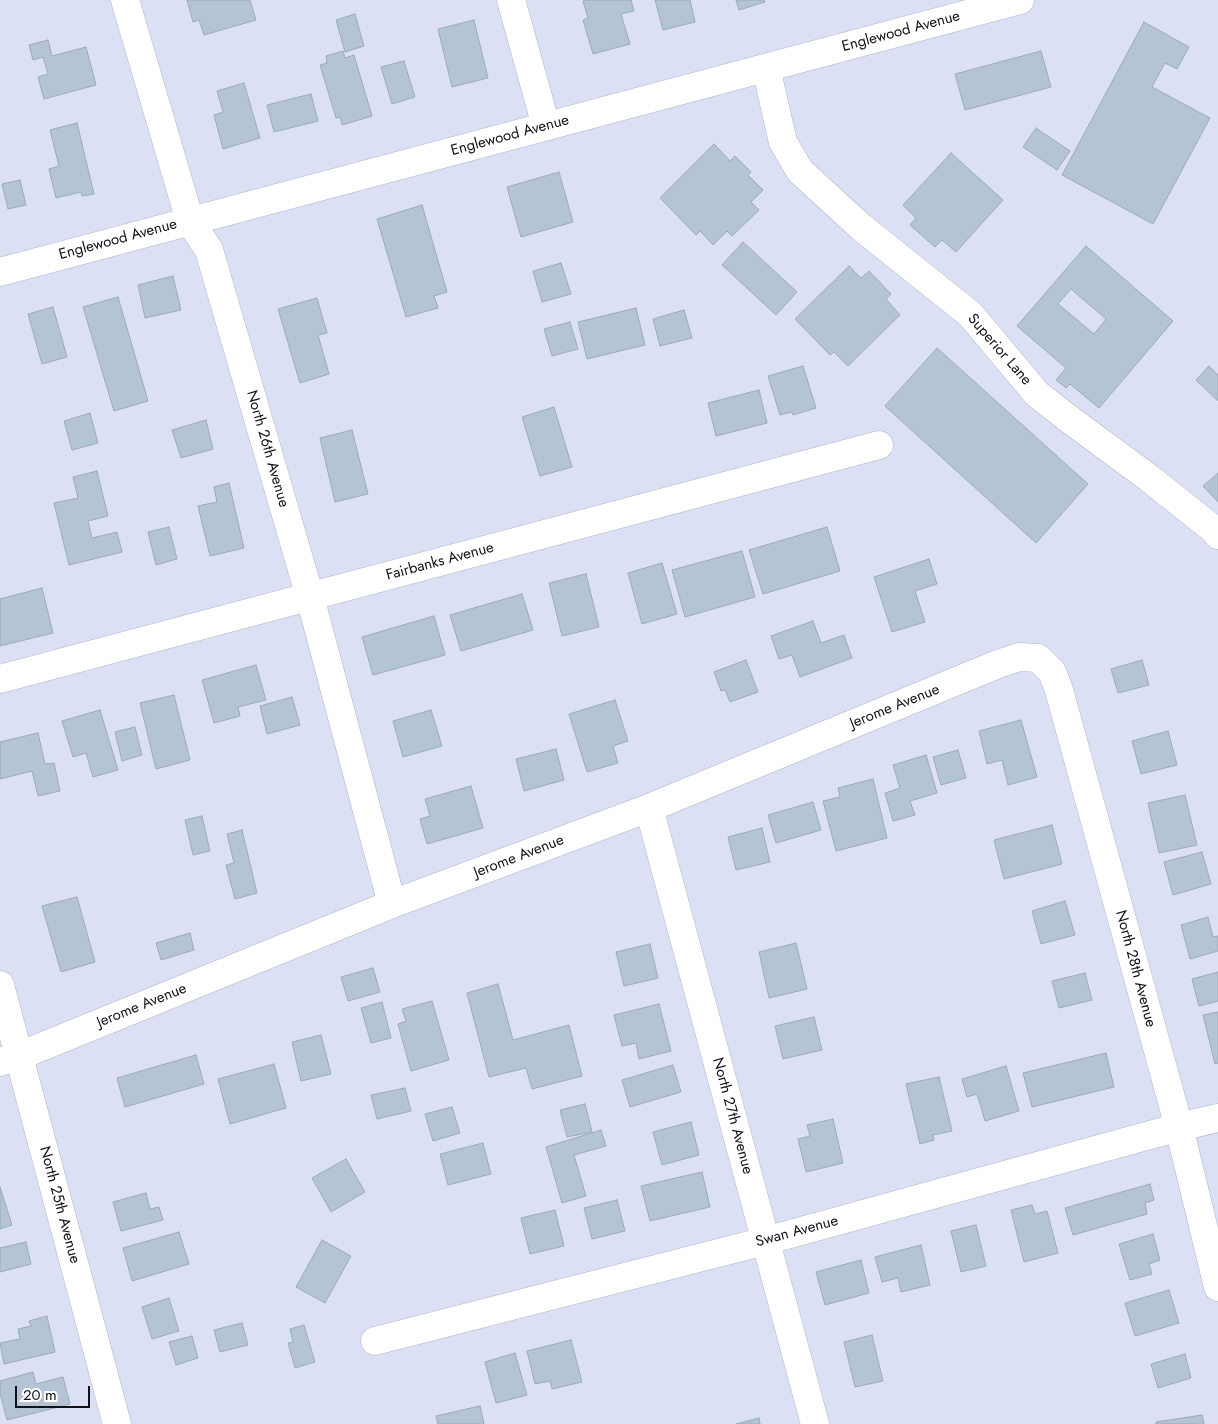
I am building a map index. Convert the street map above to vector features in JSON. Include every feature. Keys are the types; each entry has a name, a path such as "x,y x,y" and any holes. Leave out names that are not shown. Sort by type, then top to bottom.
{"street":[{"name":"North 26th Avenue","path":"125,0 190,221 209,250 310,597 392,904"},
{"path":"511,0 546,126"},
{"name":"Englewood Avenue","path":"0,272 1020,0"},
{"name":"Superior Lane","path":"766,68 783,142 800,171 861,227 970,314 1037,394 1069,420 1149,478 1218,535"},
{"name":"Fairbanks Avenue","path":"0,679 879,445"},
{"name":"Jerome Avenue","path":"10,1059 392,904 649,808 998,664 1019,657 1038,658"},
{"name":"North 28th Avenue","path":"1038,658 1052,672 1059,690 1179,1127 1218,1287"},
{"name":"North 27th Avenue","path":"649,808 815,1424"},
{"name":"North 25th Avenue","path":"0,985 10,1059 117,1424"},
{"name":"Swan Avenue","path":"375,1341 765,1241 1179,1127 1218,1118"}],"building":[{"path":"187,0 250,0 256,20 204,35 199,20 193,22"},
{"path":"631,0 634,11 621,14 630,44 593,54 583,20 588,18 583,1"},
{"path":"655,0 690,0 695,22 663,30"},
{"path":"736,0 764,0 765,2 739,10"},
{"path":"355,14 364,46 345,52 336,20"},
{"path":"474,20 488,78 452,87 438,29"},
{"path":"1144,22 1189,47 1177,69 1165,63 1152,87 1210,118 1153,224 1062,175"},
{"path":"48,40 52,56 86,47 96,85 44,99 38,77 48,74 43,57 33,60 29,45"},
{"path":"343,51 345,58 354,55 372,116 342,125 340,117 336,118 320,65 327,63 326,56"},
{"path":"1041,51 1051,87 965,110 955,74"},
{"path":"404,61 415,97 392,104 381,67"},
{"path":"244,83 260,138 223,149 214,115 223,112 217,91"},
{"path":"311,94 318,121 274,132 267,105"},
{"path":"77,123 94,194 82,196 81,192 56,198 49,169 59,166 50,130"},
{"path":"1036,128 1070,151 1057,170 1023,147"},
{"path":"714,144 730,161 735,156 751,172 748,175 763,190 751,202 759,210 732,236 727,231 713,245 700,231 696,235 660,198"},
{"path":"951,153 1003,200 956,252 942,240 935,247 910,225 916,218 903,205"},
{"path":"559,172 573,222 521,237 507,187"},
{"path":"20,180 26,205 8,209 2,184"},
{"path":"422,205 447,292 434,296 438,308 406,317 377,219"},
{"path":"743,242 797,292 776,315 722,265"},
{"path":"1086,246 1173,321 1099,408 1070,384 1066,388 1056,380 1066,368 1017,326","holes":["1071,289 1106,319 1094,334 1058,304"]},
{"path":"561,263 571,294 542,302 533,271"},
{"path":"849,266 861,278 869,271 891,294 886,299 900,315 848,366 834,352 830,355 795,319"},
{"path":"173,276 181,310 145,318 138,285"},
{"path":"118,297 148,401 114,411 83,307"},
{"path":"317,298 327,333 318,335 329,374 300,383 278,309"},
{"path":"53,307 67,357 42,364 28,314"},
{"path":"636,308 645,345 587,359 578,322"},
{"path":"684,310 692,338 660,346 653,319"},
{"path":"570,322 578,349 552,356 544,329"},
{"path":"937,348 1088,484 1036,543 885,406"},
{"path":"803,366 816,408 793,415 792,412 780,415 768,376"},
{"path":"1209,366 1218,375 1218,401 1196,380"},
{"path":"759,390 767,423 716,436 708,403"},
{"path":"554,407 572,467 540,476 522,417"},
{"path":"90,413 98,443 72,450 64,421"},
{"path":"206,420 213,449 181,458 172,430"},
{"path":"352,430 368,494 335,502 320,438"},
{"path":"97,471 108,516 88,521 92,538 117,532 122,552 69,565 54,503 78,498 73,477"},
{"path":"1218,473 1218,502 1203,486"},
{"path":"229,483 244,548 210,556 198,506 217,502 214,487"},
{"path":"169,527 177,559 156,565 148,532"},
{"path":"827,527 840,571 763,594 749,550"},
{"path":"742,551 755,597 685,617 672,570"},
{"path":"929,559 937,584 915,591 925,622 892,632 874,577"},
{"path":"662,563 677,614 642,624 628,573"},
{"path":"586,574 599,627 562,636 549,583"},
{"path":"42,588 53,633 0,646 0,599"},
{"path":"522,594 533,630 461,651 450,615"},
{"path":"434,616 445,655 373,675 362,637"},
{"path":"813,621 821,643 844,635 852,658 800,677 792,655 779,659 771,636"},
{"path":"746,660 758,692 730,702 725,690 721,691 714,672"},
{"path":"1142,660 1149,685 1118,693 1111,669"},
{"path":"256,665 266,700 238,707 240,716 214,723 202,680"},
{"path":"174,695 190,760 156,769 140,703"},
{"path":"292,697 300,725 267,734 260,706"},
{"path":"615,700 628,741 613,746 618,763 587,772 569,714"},
{"path":"100,710 118,770 93,777 86,753 73,757 62,721"},
{"path":"431,710 442,746 403,757 393,721"},
{"path":"1021,720 1037,777 1008,785 1002,760 987,764 979,731"},
{"path":"135,727 142,755 122,761 115,732"},
{"path":"1168,731 1177,765 1141,774 1132,741"},
{"path":"38,733 45,764 54,763 60,791 38,796 32,771 0,779 0,742"},
{"path":"556,749 564,780 524,791 516,759"},
{"path":"958,750 966,778 941,785 933,757"},
{"path":"926,755 937,793 910,801 915,815 893,821 885,793 900,788 893,765"},
{"path":"873,779 887,838 836,851 823,801 840,797 838,788"},
{"path":"471,786 483,828 427,844 420,819 430,816 425,799"},
{"path":"1185,795 1197,845 1159,853 1148,803"},
{"path":"813,802 821,830 776,843 768,815"},
{"path":"202,816 210,851 193,855 185,820"},
{"path":"1052,825 1062,864 1004,879 994,840"},
{"path":"762,828 770,862 736,870 728,837"},
{"path":"242,830 257,893 235,899 226,865 234,863 227,834"},
{"path":"1202,852 1211,884 1173,895 1164,862"},
{"path":"77,897 95,962 61,972 42,906"},
{"path":"1065,901 1075,935 1041,944 1032,911"},
{"path":"1208,917 1213,937 1218,936 1218,951 1190,959 1181,925"},
{"path":"190,933 194,950 161,960 156,943"},
{"path":"796,943 807,989 769,998 759,952"},
{"path":"650,944 658,978 624,986 616,952"},
{"path":"373,968 380,992 348,1001 341,977"},
{"path":"1218,972 1218,1001 1199,1006 1192,979"},
{"path":"1085,973 1092,1000 1059,1008 1052,981"},
{"path":"498,984 513,1040 569,1025 582,1076 532,1089 526,1068 489,1077 467,993"},
{"path":"432,1001 449,1060 411,1071 398,1024 406,1021 402,1009"},
{"path":"382,1002 391,1038 371,1043 361,1008"},
{"path":"659,1004 671,1051 639,1059 636,1043 622,1046 614,1015"},
{"path":"1218,1012 1218,1063 1215,1064 1203,1015"},
{"path":"814,1017 822,1050 783,1059 775,1026"},
{"path":"321,1035 331,1074 301,1081 292,1042"},
{"path":"1106,1053 1114,1087 1032,1107 1023,1073"},
{"path":"196,1055 204,1084 125,1107 117,1078"},
{"path":"274,1064 286,1108 230,1124 218,1079"},
{"path":"673,1065 681,1092 630,1107 622,1080"},
{"path":"1006,1066 1019,1111 985,1121 977,1094 967,1097 962,1079"},
{"path":"939,1077 952,1131 933,1135 934,1140 920,1144 906,1084"},
{"path":"405,1088 411,1111 377,1119 371,1095"},
{"path":"585,1104 592,1132 567,1137 560,1110"},
{"path":"452,1107 460,1133 433,1141 425,1114"},
{"path":"833,1119 843,1163 806,1172 798,1139 810,1136 807,1125"},
{"path":"691,1122 699,1155 662,1165 653,1132"},
{"path":"601,1130 606,1146 574,1155 586,1196 562,1203 546,1147"},
{"path":"483,1143 491,1174 448,1185 440,1154"},
{"path":"346,1159 365,1192 331,1212 312,1178"},
{"path":"702,1172 710,1207 650,1221 641,1186"},
{"path":"1150,1184 1154,1200 1145,1203 1147,1214 1073,1235 1065,1208"},
{"path":"0,1187 12,1225 0,1229"},
{"path":"146,1193 150,1209 159,1207 163,1220 121,1231 113,1202"},
{"path":"617,1200 625,1231 592,1239 584,1208"},
{"path":"1032,1205 1035,1214 1047,1211 1058,1253 1024,1262 1011,1210"},
{"path":"555,1210 564,1246 530,1254 521,1218"},
{"path":"976,1225 986,1266 961,1272 951,1231"},
{"path":"179,1232 189,1264 132,1281 123,1248"},
{"path":"1153,1234 1160,1260 1149,1264 1152,1274 1130,1280 1119,1244"},
{"path":"322,1240 351,1256 325,1303 296,1287"},
{"path":"26,1242 31,1264 0,1272 0,1248"},
{"path":"921,1245 930,1285 901,1292 898,1278 882,1282 875,1257"},
{"path":"861,1260 869,1293 825,1305 816,1272"},
{"path":"1169,1290 1179,1323 1135,1336 1125,1303"},
{"path":"169,1298 179,1331 152,1339 142,1307"},
{"path":"47,1316 55,1352 4,1364 0,1343 20,1339 18,1329 31,1326 29,1321"},
{"path":"242,1323 248,1345 220,1352 214,1330"},
{"path":"304,1325 315,1362 295,1368 288,1343 293,1342 290,1329"},
{"path":"872,1335 883,1381 855,1387 844,1342"},
{"path":"192,1336 198,1358 176,1365 169,1342"},
{"path":"571,1340 582,1382 552,1389 550,1381 535,1384 527,1351"},
{"path":"515,1353 527,1395 496,1403 485,1362"},
{"path":"1185,1354 1191,1378 1158,1388 1151,1364"},
{"path":"33,1372 36,1384 63,1377 70,1404 7,1420 0,1393 0,1381"},
{"path":"480,1406 484,1424 438,1424 436,1416"},
{"path":"1202,1415 1204,1424 1156,1424 1156,1422"},
{"path":"759,1418 760,1424 736,1424"}]}
